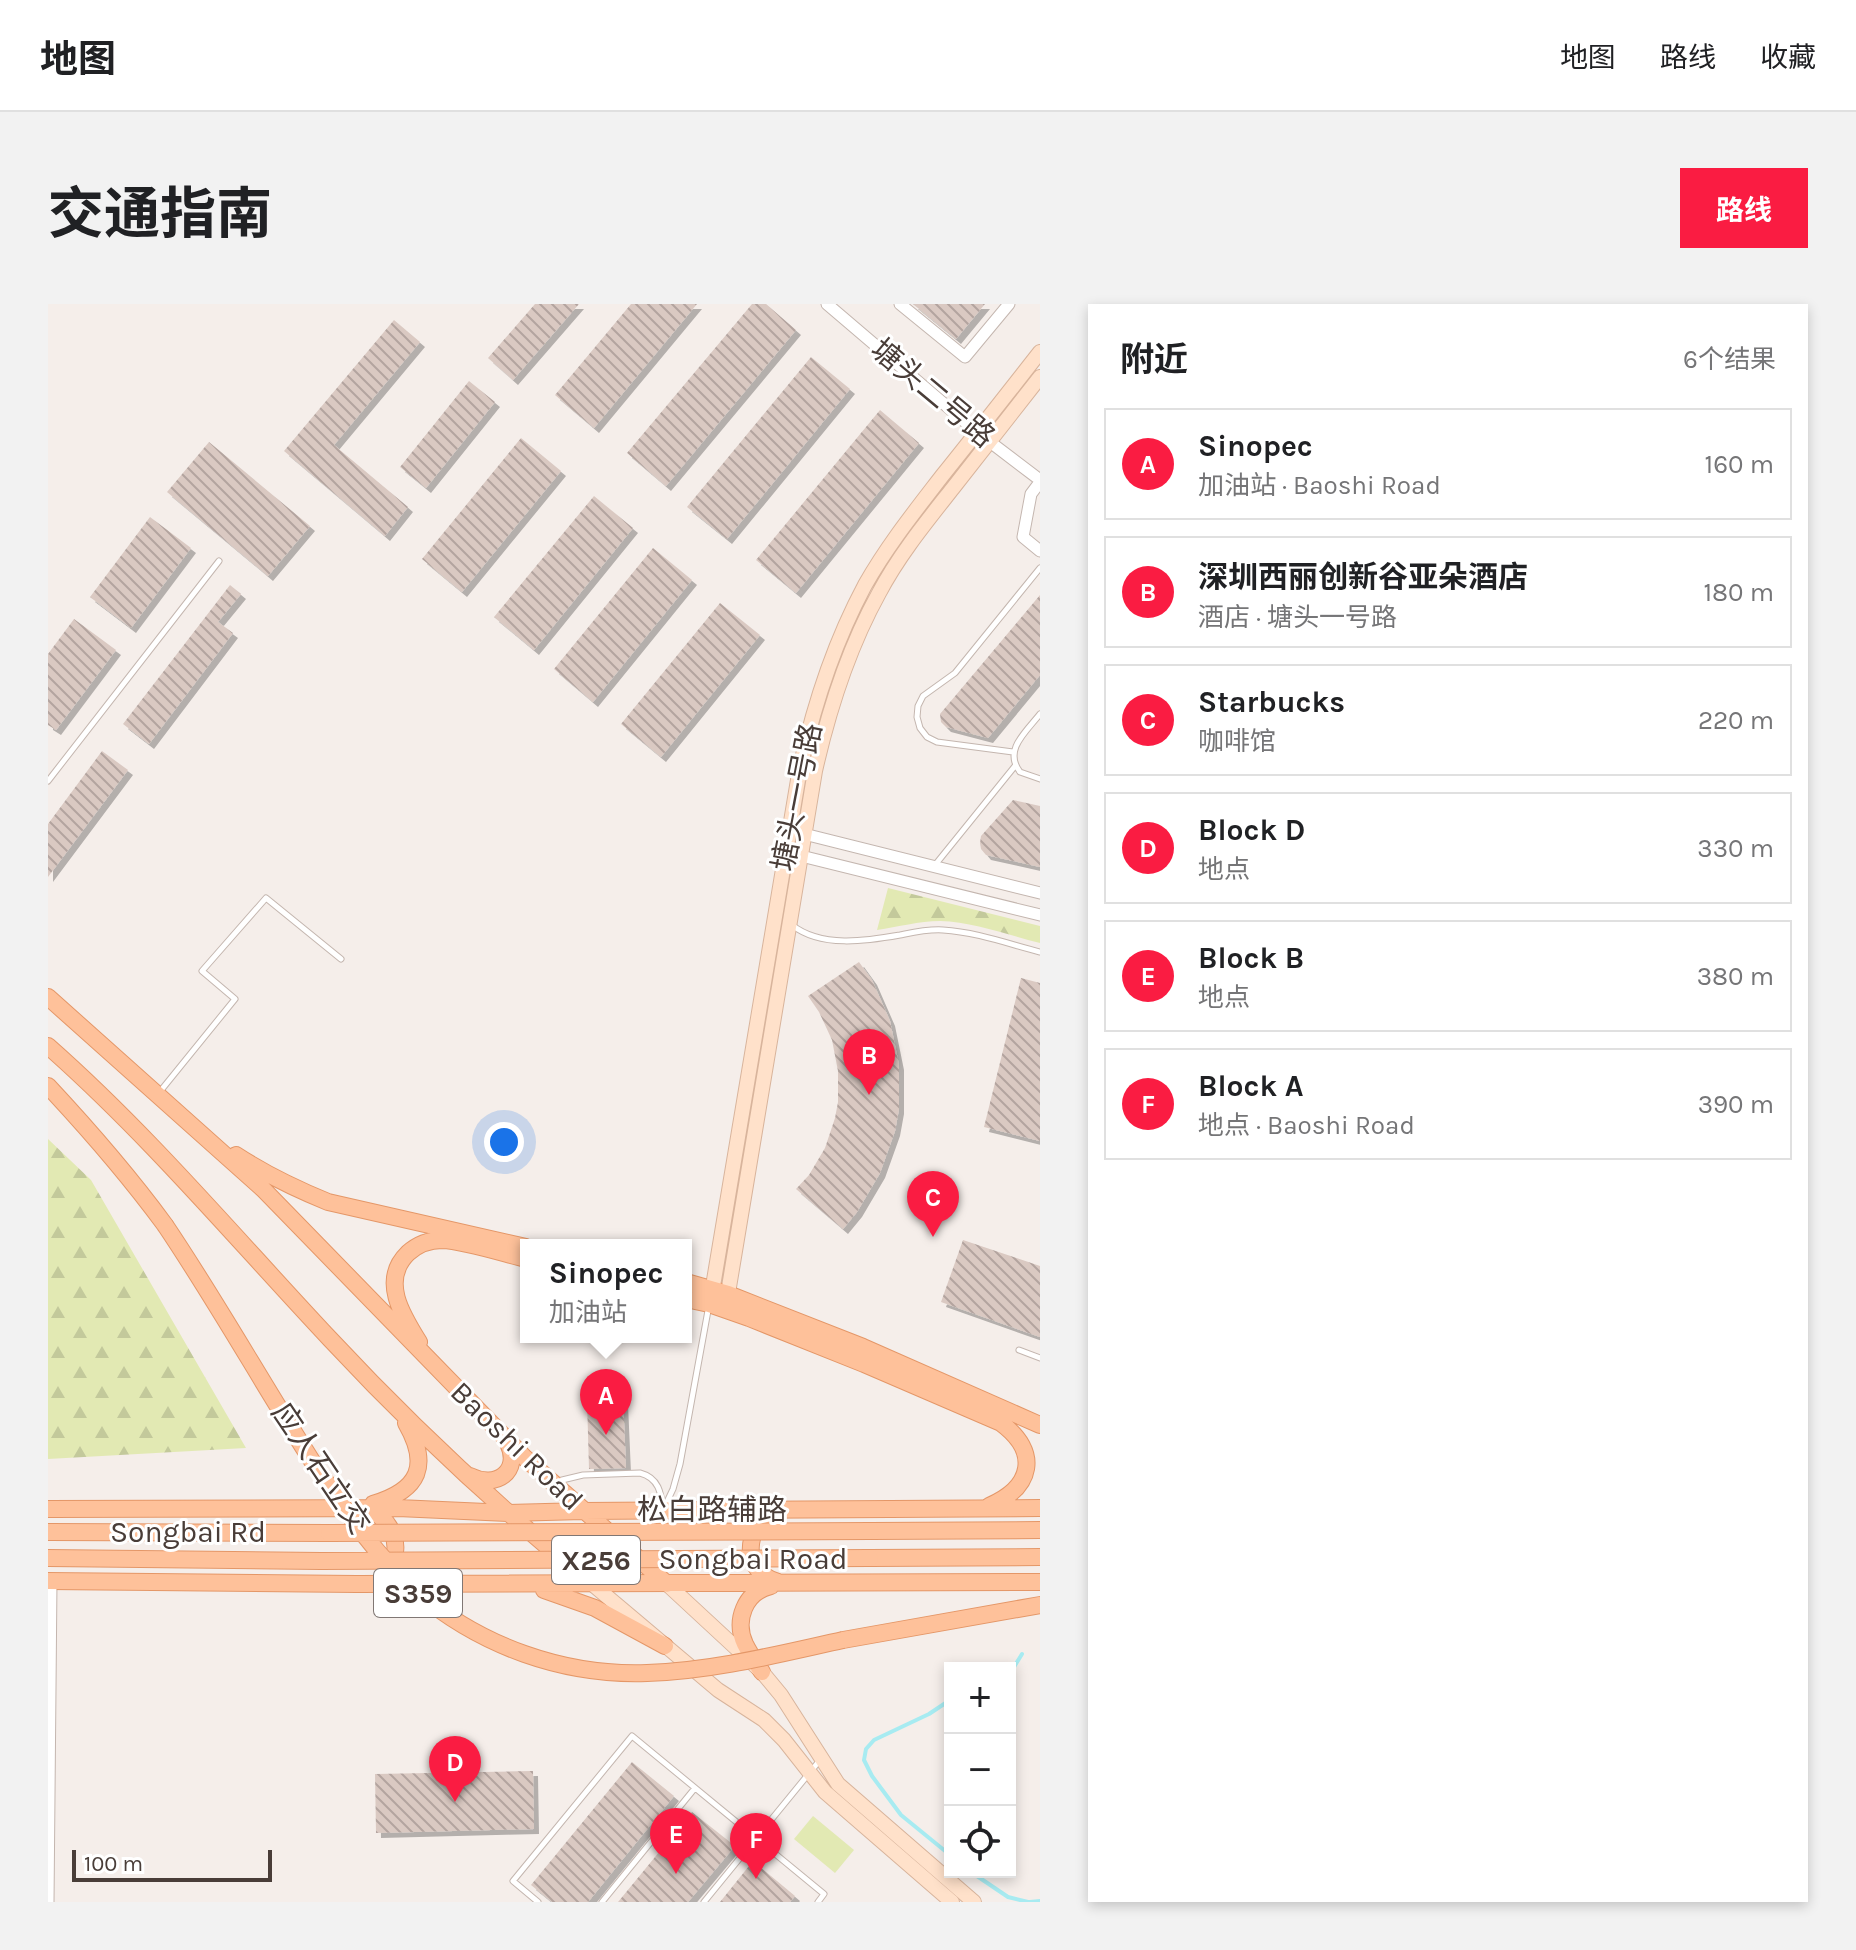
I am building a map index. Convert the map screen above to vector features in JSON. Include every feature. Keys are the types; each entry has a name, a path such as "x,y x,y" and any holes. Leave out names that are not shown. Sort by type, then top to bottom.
{"main road":[{"name":"Baoshi Road","path":"48,997 288,1214 506,1439 667,1584"},
{"name":"Baoshi Road","path":"48,1046 135,1129 397,1408 508,1513 591,1583"},
{"name":"应人石立交","path":"48,1086 98,1140 165,1225 289,1425 352,1519 416,1591 464,1626 497,1644 570,1667 606,1672 683,1671 1040,1605"},
{"path":"196,1128 268,1174 328,1202 520,1246"},
{"path":"441,1373 397,1302 394,1279 405,1256 423,1243 444,1240 520,1258"},
{"path":"692,1285 987,1416 1012,1431 1027,1454 1024,1479 1002,1500 983,1508"},
{"path":"692,1299 718,1299 863,1347 1040,1425"},
{"path":"361,1508 396,1494 416,1476 420,1463 418,1449 397,1408"},
{"path":"468,1475 485,1482 494,1481 508,1472 512,1456 506,1439"},
{"path":"357,1584 383,1575 396,1553 392,1529 374,1512 361,1508"},
{"name":"松白路辅路","path":"48,1509 361,1508 508,1513 1040,1508"},
{"path":"784,1510 762,1520 751,1541 754,1564 771,1580 784,1584"},
{"name":"Songbai Road","path":"329,1533 1040,1530"},
{"name":"Songbai Rd","path":"48,1532 329,1533"},
{"name":"Songbai Road","path":"321,1561 1040,1557"},
{"name":"Songbai Rd","path":"48,1558 321,1561"},
{"name":"X256","path":"50,1581 591,1583"},
{"path":"591,1583 1040,1582"},
{"path":"523,1584 595,1608 665,1646"},
{"path":"762,1672 744,1642 741,1614 756,1592 784,1584"}],"street":[{"name":"塘头二号路","path":"827,304 983,437 1040,481"},
{"path":"900,304 965,357 1009,304"},
{"name":"塘头一号路","path":"983,437 1040,352"},
{"name":"塘头一号路","path":"718,1299 793,854 803,756 816,703 838,640 882,557 915,512 1040,377"},
{"path":"1040,481 1031,494 1023,537 1040,551"},
{"path":"796,832 1040,893"},
{"name":"塘头一号路","path":"718,1299 789,922 793,854"},
{"path":"793,854 1040,915"},
{"path":"48,1902 50,1581"},
{"name":"Baoshi Road","path":"591,1583 718,1690 764,1720 825,1792 952,1902"},
{"name":"Baoshi Road","path":"667,1584 762,1672 781,1695 838,1784 974,1902"}],"lane":[{"path":"48,781 219,561"},
{"path":"1013,752 937,742 927,737 920,728 918,706 923,696 955,673 1040,568"},
{"path":"1040,714 1015,745 1013,752 1015,766 1020,772 1040,779"},
{"path":"935,866 1015,766"},
{"path":"158,1095 235,999 202,971 266,898 341,959"},
{"path":"789,922 798,930 822,940 874,938 941,929 1040,952"},
{"path":"663,1510 680,1464 718,1299"},
{"path":"1019,1350 1040,1358"},
{"path":"552,1483 572,1476 640,1473 653,1479 659,1487 663,1510"},
{"path":"538,1902 513,1881 632,1736 824,1894 818,1902"},
{"path":"704,1902 822,1757"},
{"path":"602,1902 695,1788"}],"green space":[{"path":"888,888 1040,926 1040,943 978,926 940,921 877,930"},
{"path":"48,1139 91,1180 246,1448 48,1459"},
{"path":"813,1816 854,1850 835,1873 794,1839"}],"building":[{"path":"535,304 579,304 513,380 488,358"},
{"path":"631,304 697,304 594,428 555,395"},
{"path":"752,304 766,304 796,330 666,486 627,453"},
{"path":"913,304 985,304 956,339"},
{"path":"394,320 420,342 334,445 408,507 385,536 284,451"},
{"path":"811,357 850,389 727,539 687,507"},
{"path":"469,381 495,402 426,488 400,467"},
{"path":"880,410 919,443 796,593 756,560"},
{"path":"521,438 561,471 462,592 422,559"},
{"path":"209,442 310,526 268,576 167,492"},
{"path":"594,496 633,528 534,650 494,617"},
{"path":"150,517 191,548 131,628 90,597"},
{"path":"653,548 692,580 593,702 554,669"},
{"path":"230,585 241,594 218,622 233,633 149,744 123,724"},
{"path":"1040,595 1040,675 988,738 946,727 941,722 940,714"},
{"path":"720,603 760,635 661,757 621,724"},
{"path":"74,619 116,650 56,730 48,725 48,654"},
{"path":"102,751 128,770 48,877 48,824"},
{"path":"1013,800 1040,806 1040,867 986,855 981,849 981,836"},
{"path":"859,962 872,980 890,1021 899,1065 899,1109 895,1131 880,1173 843,1229 796,1189 809,1175 825,1148 838,1102 838,1071 832,1040 808,996"},
{"path":"1021,978 1040,983 1040,1141 984,1127"},
{"path":"963,1240 1040,1266 1040,1337 941,1302"},
{"path":"623,1399 626,1468 589,1469 587,1400"},
{"path":"632,1762 674,1796 588,1902 552,1902 531,1885"},
{"path":"533,1771 534,1829 376,1833 375,1774"},
{"path":"692,1812 735,1846 688,1902 618,1902"},
{"path":"753,1861 795,1896 790,1902 720,1902"}],"waterway":[{"path":"1016,1664 1022,1654"},
{"path":"944,1704 874,1740 866,1749 864,1760 901,1815 944,1850"},
{"path":"980,1878 1008,1897 1028,1902"},
{"path":"1030,1902 1040,1901"}],"place":[{"name":"深圳西丽创新谷亚朵酒店","path":"869,1095"},
{"name":"Starbucks","path":"933,1237"},
{"name":"Sinopec","path":"606,1435"},
{"name":"Block D","path":"455,1802"},
{"name":"Block B","path":"676,1874"},
{"name":"Block A","path":"756,1879"}]}
